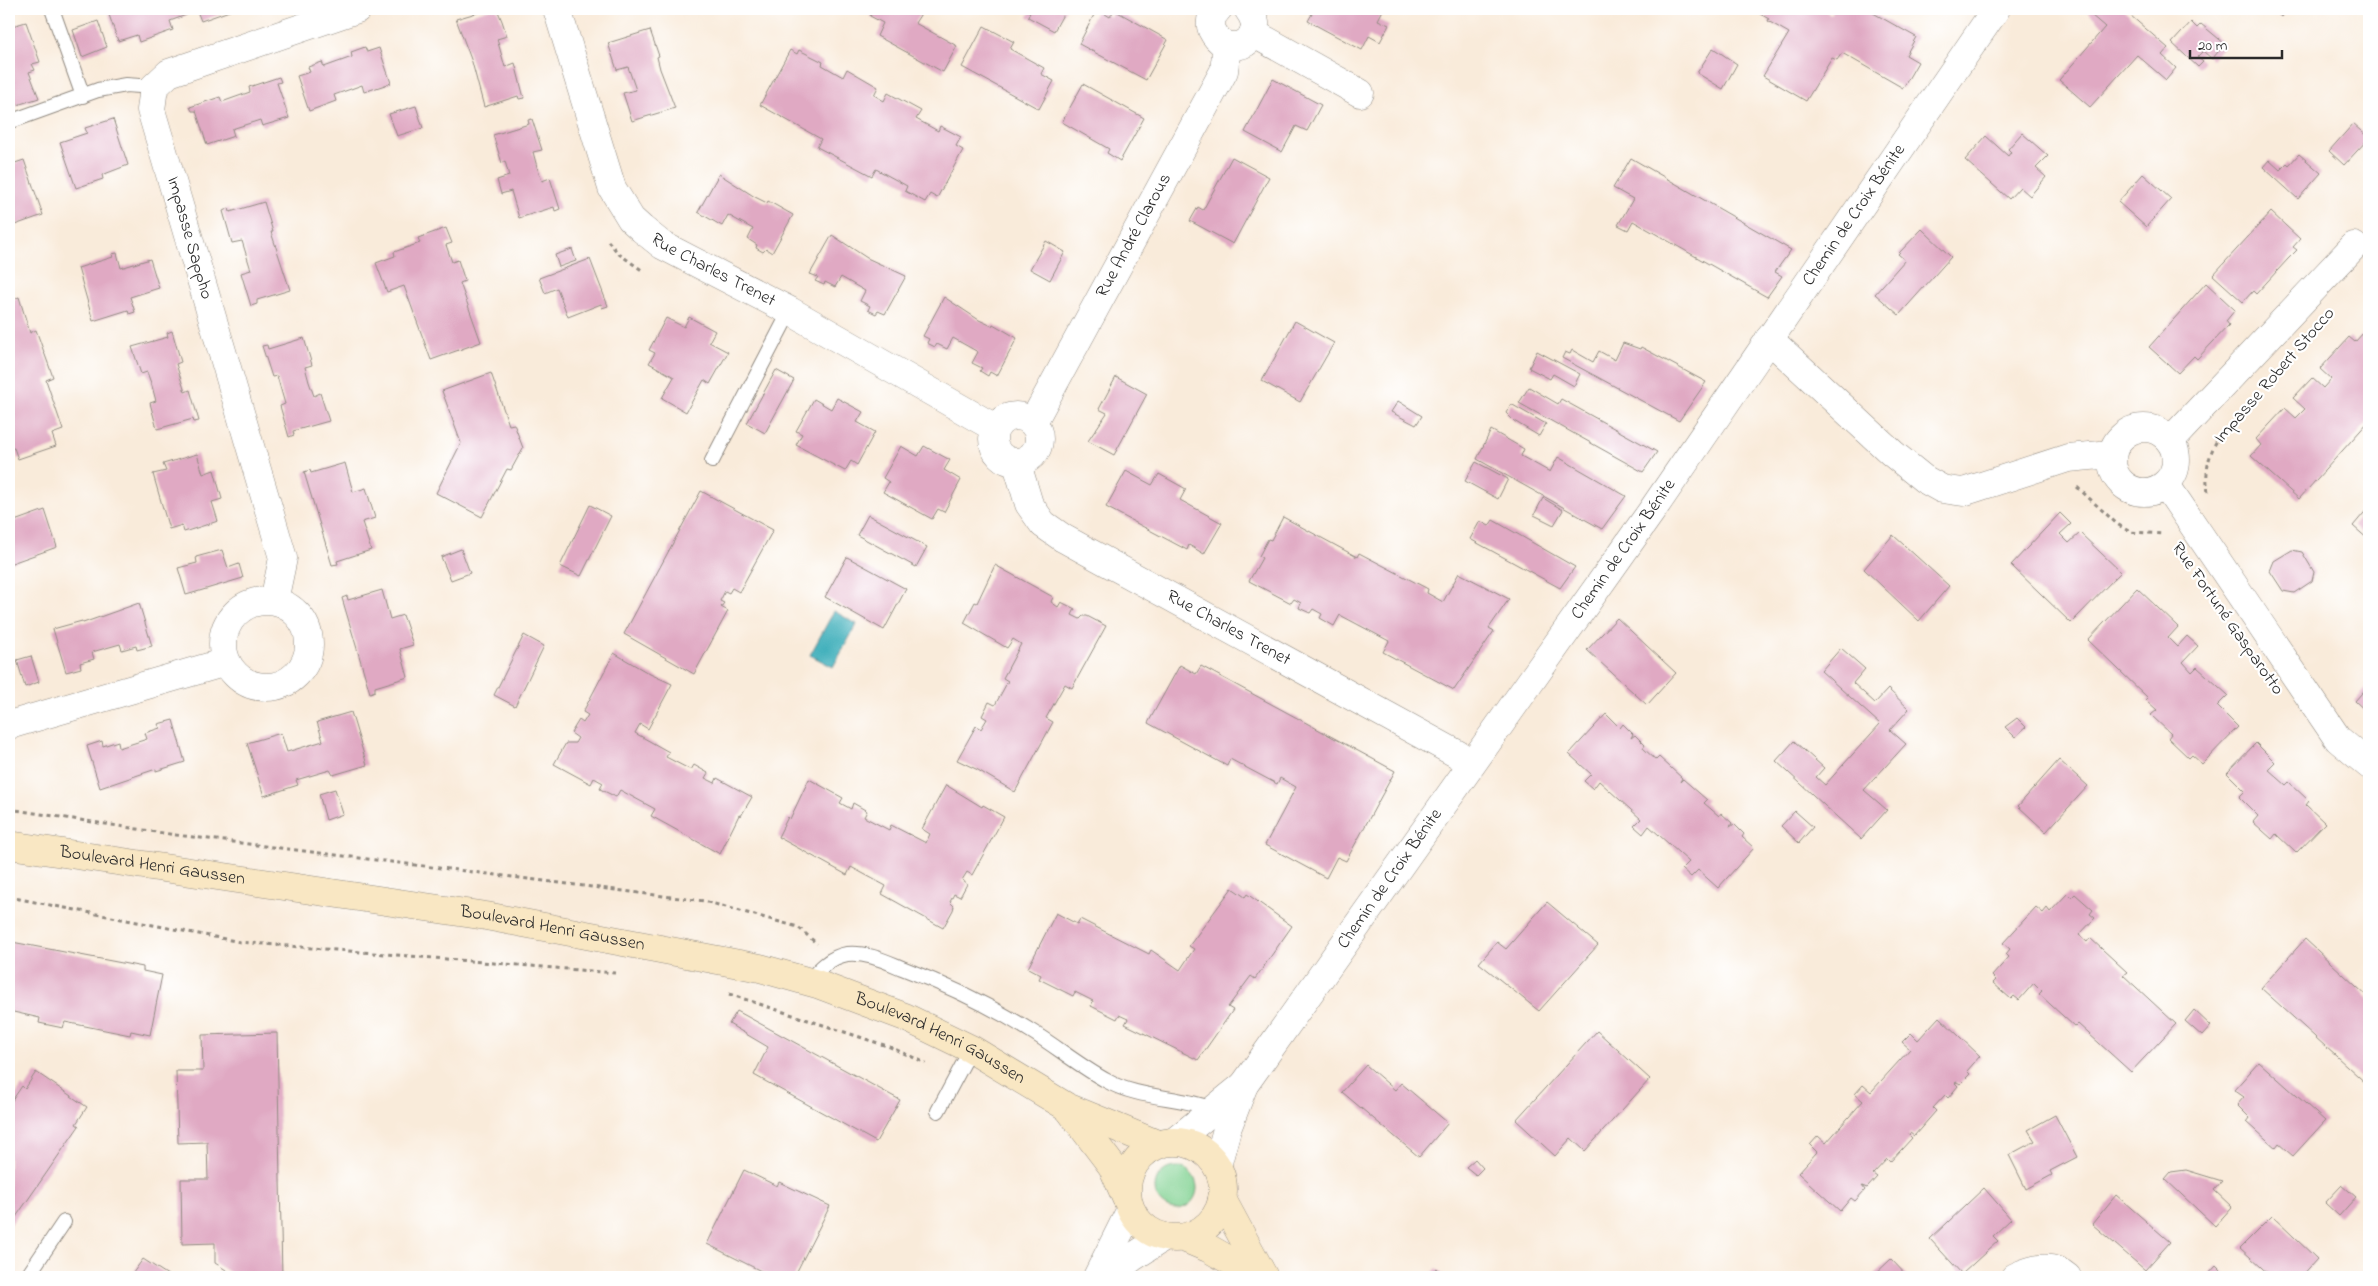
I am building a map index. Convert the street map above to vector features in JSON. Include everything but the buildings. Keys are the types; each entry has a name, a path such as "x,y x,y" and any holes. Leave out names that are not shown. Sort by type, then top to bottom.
{"street":[{"path":"154,87 169,73 357,9"},
{"name":"Rue Charles Trenet","path":"557,9 612,188 631,219 662,245 790,310 995,428"},
{"name":"Chemin de Croix Bénite","path":"1217,1166 1227,1129 1244,1085 1651,512 1996,9"},
{"path":"1212,10 1211,26 1217,40 1227,46 1245,43 1251,21 1360,93"},
{"name":"Rue André Clarous","path":"1033,422 1224,71 1227,46"},
{"name":"Impasse Sappho","path":"154,87 151,110 283,558 274,601"},
{"name":"Impasse Robert Stocco","path":"2170,441 2354,246"},
{"path":"1769,339 1892,453 1924,479 1942,489 1963,492 2068,458 2112,454"},
{"path":"1020,415 1033,422 1041,438 1034,456 1017,464 1001,458 992,444 995,428 1005,418 1020,415"},
{"path":"2137,429 2149,429 2160,432 2170,441 2177,463 2173,475 2166,485 2154,491 2141,493 2128,489 2118,480 2113,468 2112,454 2121,438 2137,429"},
{"name":"Rue Charles Trenet","path":"1017,464 1030,504 1042,524 1062,538 1366,703 1459,755 1471,764"},
{"name":"Rue Fortuné Gasparotto","path":"2166,485 2338,739 2369,765"},
{"path":"259,601 274,601 286,605 302,620 309,636 309,651 304,666 294,678 276,687 264,688 248,684 235,675 226,662 223,643 227,624 239,610 259,601"},
{"path":"9,725 226,662"},
{"name":"Boulevard Henri Gaussen","path":"9,845 486,916 760,968 808,982 905,1017 971,1049 1067,1107 1166,1143 1188,1143 1199,1148 1217,1166"},
{"name":"Chemin de Croix Bénite","path":"1166,1143 1244,1085"},
{"name":"Boulevard Henri Gaussen","path":"1067,1107 1112,1166 1138,1223 1150,1232 1208,1248 1259,1277"},
{"path":"1097,1277 1128,1204 1126,1181 1133,1165 1143,1153 1166,1143"},
{"path":"1107,1277 1133,1257 1174,1238 1197,1233 1209,1225 1218,1213 1222,1199 1221,1177 1217,1166"},
{"path":"1222,1199 1264,1277"},
{"path":"2015,1277 2037,1268 2061,1272 2067,1277"}],"lane":[{"path":"52,9 83,96"},
{"path":"9,122 83,96 126,85 154,87"},
{"path":"712,461 790,310"},
{"path":"808,982 821,966 834,958 848,954 873,956 945,984 1030,1030 1107,1081 1126,1090 1195,1102 1213,1109"},
{"path":"938,1111 971,1049"},
{"path":"28,1277 64,1222"}],"path":[{"name":"Impasse Robert Stocco","path":"2208,496 2207,466 2214,443 2226,428"},
{"name":"Rue Fortuné Gasparotto","path":"2073,485 2083,491 2117,524 2130,532 2157,532 2170,536"},
{"path":"9,898 240,942 617,973"},
{"path":"723,992 890,1047 956,1076"}],"green space":[{"path":"1176,1167 1191,1173 1197,1188 1191,1203 1176,1209 1161,1203 1155,1188 1161,1173"}],"water":[{"path":"834,611 857,624 833,667 810,655"}]}
